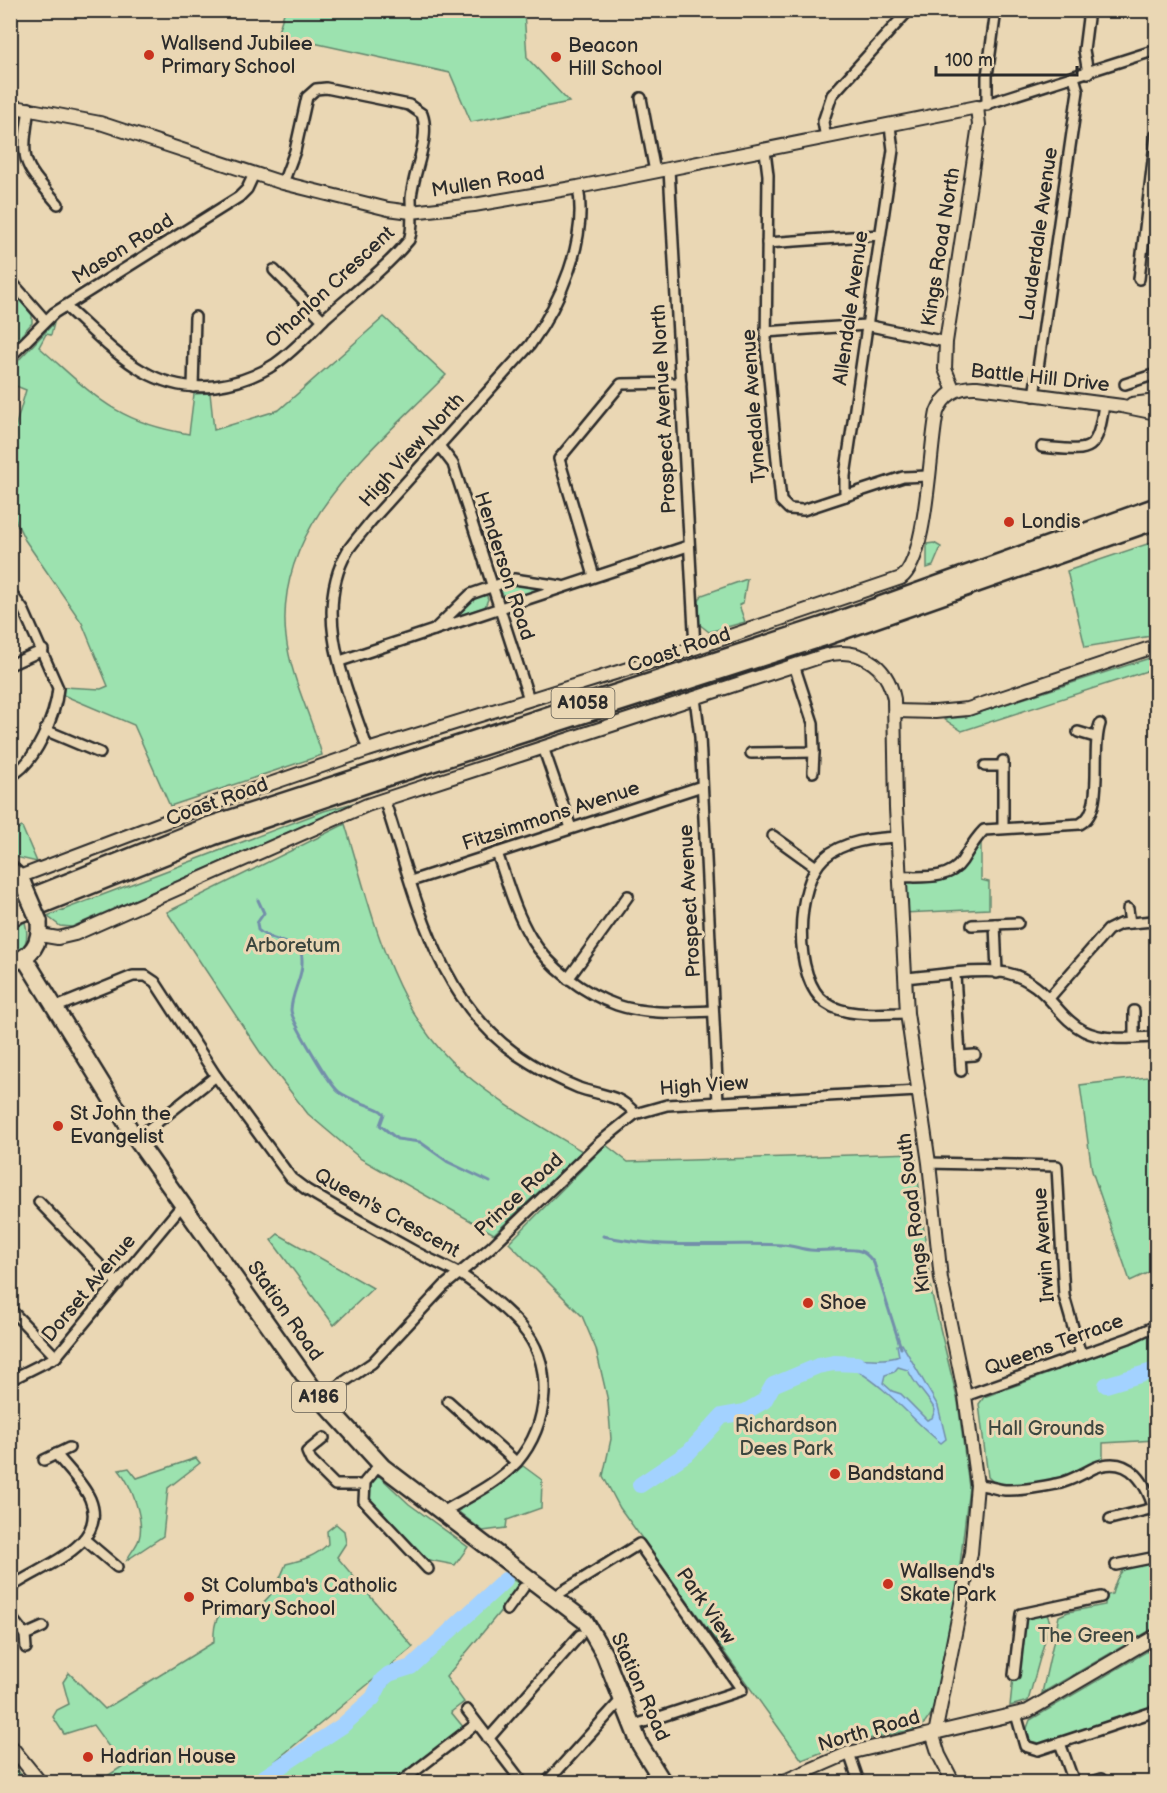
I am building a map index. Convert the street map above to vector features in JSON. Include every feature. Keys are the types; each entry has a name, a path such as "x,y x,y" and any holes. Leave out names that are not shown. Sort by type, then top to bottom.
{"main road":[{"name":"Coast Road","path":"10,905 207,826 821,626 1156,506"},
{"name":"Coast Road","path":"10,918 224,834 386,778 826,637 1156,521"},
{"path":"18,877 40,928"},
{"name":"Station Road","path":"40,928 35,948 18,961 54,1008 136,1138 320,1398 380,1464 441,1513 555,1596 590,1627 604,1654 655,1779"}],"street":[{"path":"826,138 824,117 832,95 909,10"},
{"name":"Kings Road North","path":"954,391 945,369 946,342 996,10"},
{"path":"1088,73 1084,50 1089,10"},
{"path":"982,106 1156,50"},
{"name":"Lauderdale Avenue","path":"1034,396 1077,101 1078,88 1074,77"},
{"name":"O'hanlon Crescent","path":"65,306 138,369 161,381 193,387 226,384 265,370 284,357 405,244 411,235 412,187 425,124 420,112 409,105 326,88 313,91 306,102 295,151 283,183"},
{"path":"641,98 655,172"},
{"name":"Mullen Road","path":"10,106 100,123 283,183 388,209 411,212 578,188 982,106"},
{"path":"29,108 25,161 30,172 58,204"},
{"name":"Allendale Avenue","path":"845,496 845,476 893,150 890,126"},
{"path":"1139,279 1153,191 1156,135"},
{"name":"Tynedale Avenue","path":"765,151 768,175 765,332 780,501 789,509 798,511 903,477 928,476"},
{"name":"Prospect Avenue North","path":"669,170 695,648"},
{"name":"Mason Road","path":"10,357 45,320 65,306 239,197 247,189 254,174"},
{"name":"High View North","path":"368,750 332,635 332,605 336,578 348,550 371,521 440,447 530,345 542,328 573,253 580,212 578,188"},
{"path":"767,243 880,235"},
{"path":"274,270 323,320"},
{"path":"10,280 45,320"},
{"path":"193,387 195,317"},
{"path":"765,332 866,325 946,342"},
{"path":"1125,384 1156,374"},
{"path":"594,576 559,459 621,384 681,383"},
{"name":"Battle Hill Drive","path":"954,391 964,387 977,387 1122,406 1156,413"},
{"path":"928,476 937,412 944,398 954,391"},
{"name":"Battle Hill Drive","path":"1122,406 1156,401"},
{"path":"1042,447 1077,450 1093,444 1098,436 1104,404"},
{"name":"Henderson Road","path":"440,447 453,465 529,699"},
{"name":"Coast Road","path":"18,877 368,750 695,648 876,589 901,578 910,570 918,547 928,476"},
{"path":"340,661 688,546"},
{"path":"432,632 468,596 492,586 518,579 564,587"},
{"path":"10,592 20,604 43,650 58,688 45,730 26,766 10,776"},
{"path":"895,711 935,712 968,709 1156,646"},
{"path":"10,665 43,650"},
{"name":"Kings Road South","path":"794,665 831,654 851,653 876,664 890,684 895,711 898,837 907,1013 929,1163 941,1279 965,1396 977,1485 971,1553 935,1733"},
{"path":"40,928 58,938 75,934 384,799 794,665 812,716 813,772"},
{"name":"Prospect Avenue","path":"695,698 702,786 718,1102"},
{"path":"900,877 938,876 951,871 961,864 972,843 984,830 1080,824 1089,819 1095,808 1095,737 1100,724"},
{"path":"45,730 100,753"},
{"path":"1078,732 1095,737"},
{"path":"543,747 571,828"},
{"path":"751,753 814,752"},
{"path":"985,766 1003,764 1003,828"},
{"name":"Fitzsimmons Avenue","path":"411,881 702,786"},
{"name":"High View","path":"384,799 430,941 446,975 462,999 491,1033 510,1050 545,1072 583,1089 619,1100 635,1114 660,1105 918,1091"},
{"path":"773,836 816,867"},
{"path":"898,837 849,845 830,854 816,867 805,891 802,913 805,965 817,993 826,1003 838,1008 869,1013 907,1013"},
{"path":"497,852 518,912 531,937 546,958 568,979 617,1005 664,1012 713,1011"},
{"path":"568,979 628,896"},
{"path":"1128,909 1130,923"},
{"path":"1050,997 1108,930 1120,924 1153,921"},
{"path":"972,925 1017,923"},
{"path":"995,924 997,973"},
{"path":"905,978 1008,973 1032,984 1050,997 1072,1023 1083,1030 1113,1038 1153,1037"},
{"path":"955,975 962,1071"},
{"name":"Queen's Crescent","path":"54,1008 133,976 146,976 155,982 216,1076 291,1178 306,1190 458,1274 522,1327 533,1344 542,1366 545,1388 542,1410 532,1439 516,1462 499,1478 441,1513"},
{"path":"1134,1011 1134,1038"},
{"path":"960,1056 975,1055"},
{"path":"136,1138 216,1076"},
{"name":"Prince Road","path":"320,1398 372,1363 458,1274 490,1248 599,1143 635,1114"},
{"name":"Irwin Avenue","path":"929,1163 1057,1166 1064,1296 1081,1355"},
{"path":"39,1202 118,1284"},
{"name":"Dorset Avenue","path":"10,1380 56,1357 183,1204"},
{"path":"10,1309 56,1357"},
{"name":"Queens Terrace","path":"965,1396 1129,1338 1155,1326"},
{"path":"448,1401 516,1462"},
{"path":"324,1438 302,1452 334,1485 364,1485"},
{"path":"44,1460 69,1448"},
{"path":"11,1588 26,1576 73,1550 84,1539 90,1528 91,1501 56,1454"},
{"path":"380,1464 364,1485 363,1498 366,1505 428,1569"},
{"path":"977,1485 1008,1490 1057,1484 1102,1465 1121,1464 1137,1474 1155,1512 1110,1519"},
{"path":"84,1539 117,1567"},
{"name":"Park View","path":"555,1596 639,1544 742,1689 632,1726"},
{"path":"1116,1565 1156,1557"},
{"path":"507,1611 523,1588"},
{"path":"1014,1675 1021,1614 1101,1597"},
{"path":"10,1616 25,1635 26,1648"},
{"path":"25,1635 43,1627"},
{"path":"488,1739 580,1635"},
{"path":"1156,1636 1049,1701 1016,1714 1023,1742 1028,1748 1038,1750 1156,1711"},
{"path":"548,1782 621,1699"},
{"path":"467,1710 522,1782"},
{"name":"North Road","path":"782,1782 849,1753 1016,1714"},
{"path":"401,1782 476,1724"},
{"path":"935,1733 936,1750 953,1782"},
{"path":"1060,1743 1074,1782"},
{"path":"10,1744 40,1782"},
{"path":"849,1753 859,1782"},
{"path":"1091,1782 1101,1779"}],"green space":[{"path":"285,10 524,11 527,58 569,102 471,122 450,73 277,35"},
{"path":"11,289 32,315 32,323 11,347"},
{"path":"384,317 446,375 361,460 335,491 312,524 296,559 286,597 286,637 292,668 322,755 170,806 134,725 63,695 64,687 101,689 108,686 82,623 25,540 11,511 11,442 26,390 11,384 11,368 54,323 51,335 46,334 39,347 90,392 123,414 163,429 189,434 194,394 210,393 214,430 279,410"},
{"path":"1156,541 1156,631 1151,636 1085,647 1067,571"},
{"path":"934,543 941,547 933,566 927,568 927,544"},
{"path":"747,579 743,603 739,605 745,622 709,632 699,624 699,601 702,595"},
{"path":"513,583 539,586 539,589 516,598 504,596 499,589"},
{"path":"486,594 488,599 485,607 455,617 471,600"},
{"path":"1156,656 1156,668 962,731 944,719 966,717"},
{"path":"357,802 72,927 60,926 47,916 324,811"},
{"name":"Arboretum","path":"345,824 373,918 396,980 411,1009 429,1036 450,1060 480,1086 582,1151 494,1234 361,1159 308,1114 262,1055 167,912"},
{"path":"22,827 37,862 11,856 11,832"},
{"path":"981,836 981,880 989,882 989,909 903,913 902,879 952,873"},
{"path":"25,922 26,942 20,950 11,955 10,928"},
{"path":"1156,1076 1156,1269 1130,1281 1092,1171 1080,1085"},
{"name":"Richardson Dees Park","path":"606,1145 628,1162 915,1153 931,1291 958,1402 969,1487 956,1599 932,1713 925,1723 916,1729 859,1741 843,1740 841,1745 802,1760 620,1508 603,1476 611,1439 608,1401 596,1349 582,1316 509,1243"},
{"path":"278,1234 373,1288 334,1325 271,1240"},
{"name":"Hall Grounds","path":"1156,1328 1156,1440 1103,1443 1103,1459 1062,1476 1027,1486 1011,1487 998,1484 988,1477 979,1404 984,1397 1129,1344 1137,1336"},
{"path":"196,1458 200,1463 168,1488 163,1536 127,1560 139,1539 140,1522 132,1493 119,1470 129,1468 137,1478"},
{"path":"523,1466 542,1480 541,1508 507,1520 506,1528 483,1531 459,1512 461,1507"},
{"path":"376,1473 409,1504 468,1547 455,1565 424,1559 371,1505 367,1486"},
{"path":"336,1524 344,1531 346,1543 337,1557 413,1647 250,1782 98,1782 123,1766 93,1725 64,1734 53,1717 57,1710 69,1704 63,1682 69,1673 105,1709 214,1642 215,1623 224,1610 235,1603 254,1609 261,1605 274,1590 286,1564 319,1552 328,1544 327,1531"},
{"name":"The Green","path":"1156,1561 1156,1627 1042,1693 1059,1616 1105,1605 1105,1596 1112,1594 1122,1572 1132,1566"},
{"path":"510,1578 522,1585 446,1677 464,1702 451,1712 464,1728 395,1782 270,1782 344,1730 378,1697 392,1679 413,1672 430,1659 433,1651"},
{"name":"The Green","path":"1046,1612 1050,1622 1028,1701 1010,1706 1013,1677 1016,1676 1025,1620"},
{"name":"The Green","path":"1156,1646 1156,1707 1044,1744 1029,1741 1026,1731 1030,1720"},
{"path":"11,1762 27,1782 11,1782"}],"water":[{"path":"902,1344 938,1406 946,1439 941,1443 890,1395 868,1378 854,1369 834,1363 847,1359 883,1359 899,1356 897,1345","holes":["898,1367 908,1370 935,1410 932,1418 927,1420 901,1394 892,1391 883,1383 885,1375 894,1372"]}],"waterway":[{"path":"258,900 264,913 257,923 258,930 301,952 302,967 291,1010 304,1038 334,1087 349,1098 381,1111 384,1114 380,1125 397,1139 420,1142 448,1162 490,1182"},
{"path":"603,1236 648,1243 759,1244 810,1250 848,1249 862,1252 874,1263 901,1348"},
{"path":"640,1485 689,1452 722,1416 745,1412 764,1401 773,1385 818,1366 834,1363 857,1364"},
{"path":"1106,1385 1156,1370"},
{"path":"257,1782 342,1726 373,1698 382,1680 389,1674 411,1667 505,1580"}],"place":[{"name":"Wallsend Jubilee Primary School","path":"149,55"},
{"name":"Beacon Hill School","path":"556,57"},
{"name":"Londis","path":"1009,522"},
{"name":"St John the Evangelist","path":"58,1126"},
{"name":"Shoe","path":"808,1303"},
{"name":"Bandstand","path":"835,1474"},
{"name":"Wallsend's Skate Park","path":"888,1584"},
{"name":"St Columba's Catholic Primary School","path":"189,1597"},
{"name":"Hadrian House","path":"88,1757"}]}
